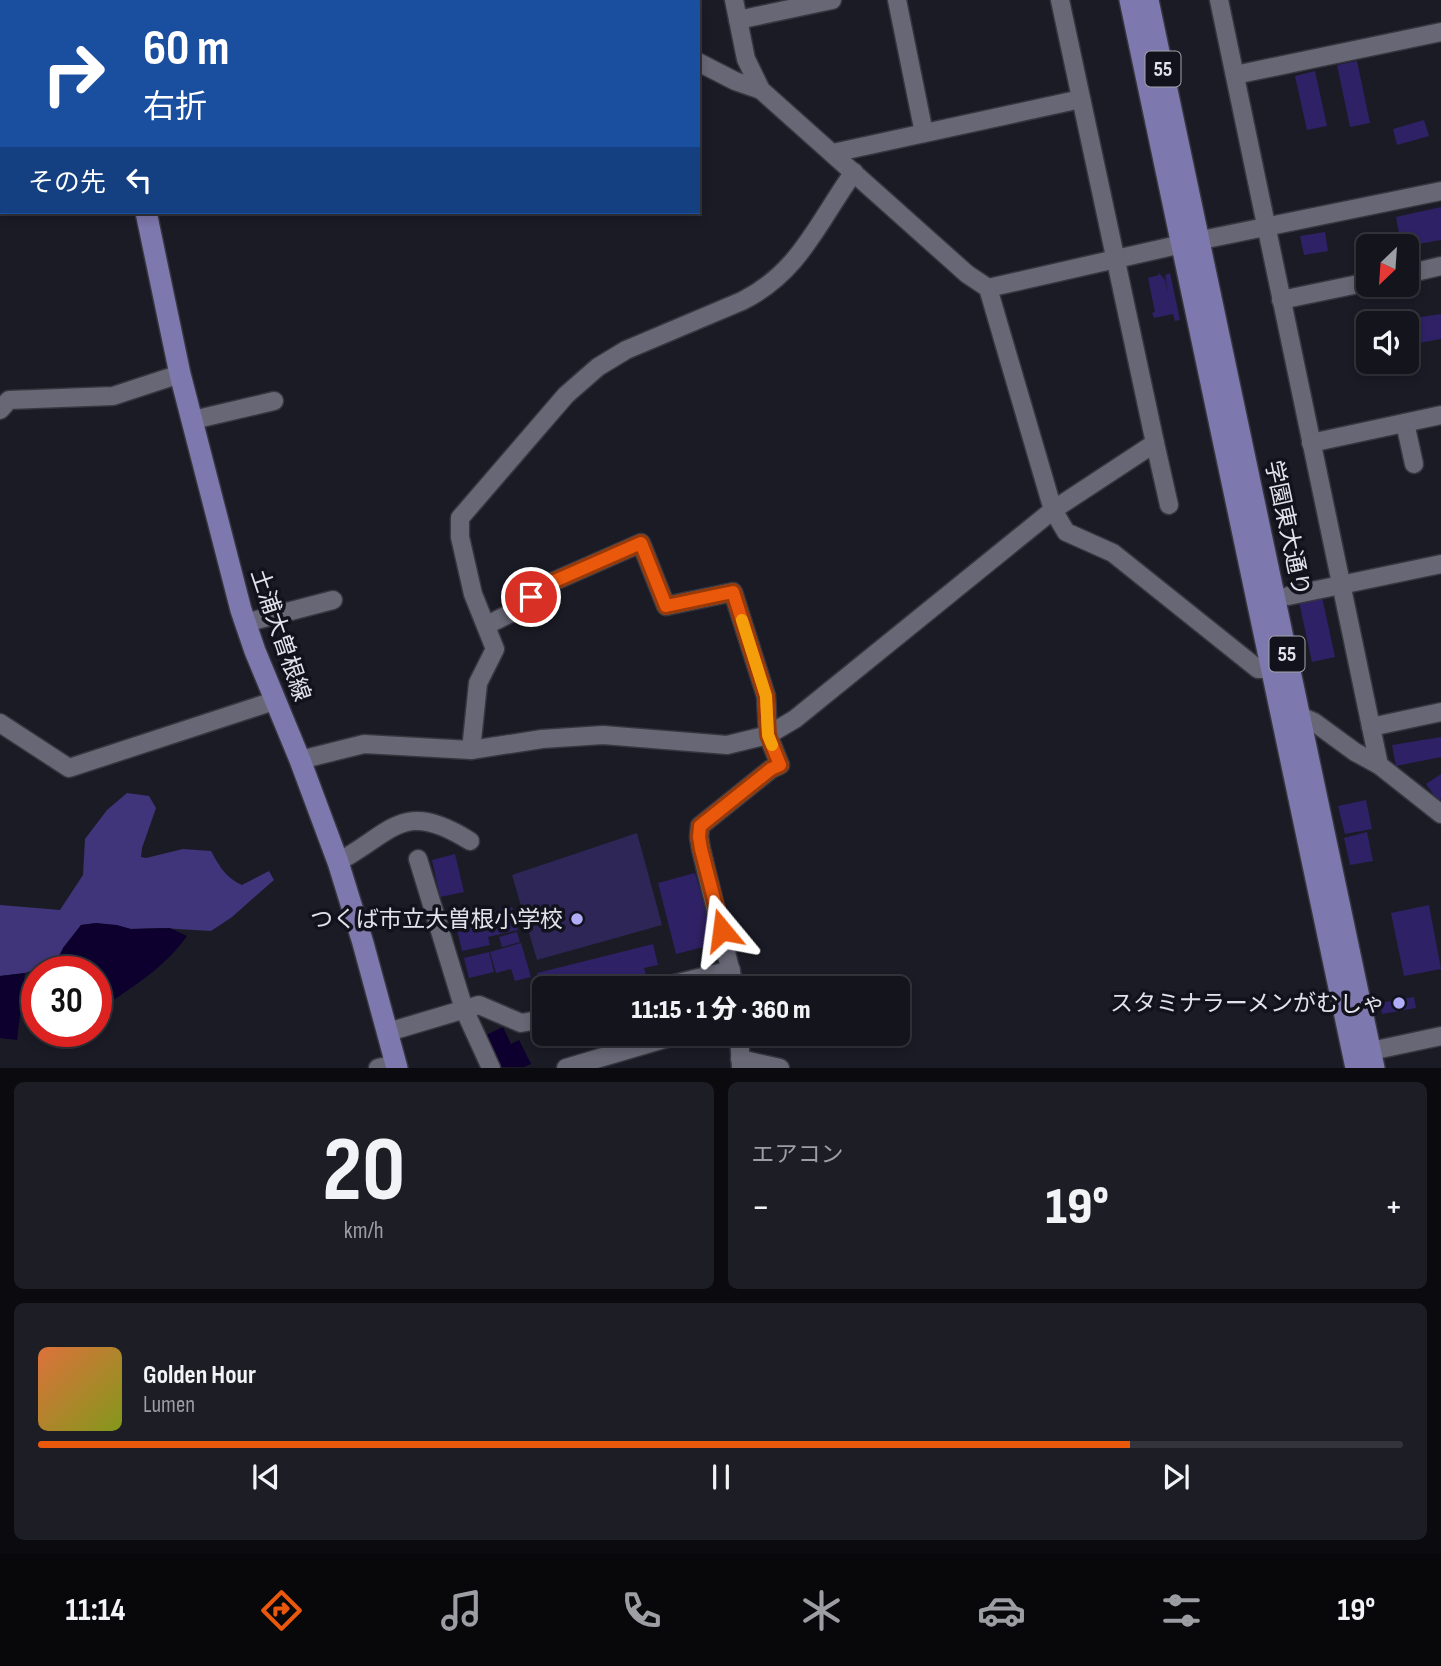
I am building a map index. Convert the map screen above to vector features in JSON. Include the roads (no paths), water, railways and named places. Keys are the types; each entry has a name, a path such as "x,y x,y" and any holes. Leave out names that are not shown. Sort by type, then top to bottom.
{"main road":[{"name":"学園東大通り","path":"1130,0 1191,242 1300,716 1373,1059"},
{"name":"学園東大通り","path":"1148,0 1270,669 1356,1068"},
{"name":"土浦大曽根線","path":"145,214 180,374 245,623 338,862 387,1032 390,1066"}],"street":[{"path":"734,0 746,58 761,90"},
{"path":"738,20 832,0"},
{"path":"897,0 924,133"},
{"path":"1060,0 1169,505"},
{"path":"1219,0 1379,765"},
{"path":"1235,75 1441,32"},
{"path":"700,63 735,81 761,90 967,274 988,288 1053,510 1066,532 1113,553 1258,669 1270,669"},
{"path":"833,153 1081,99"},
{"path":"471,750 478,683 495,649 473,594 460,537 460,518 566,395 598,367 625,350 759,293 781,276 800,256 854,172"},
{"path":"988,288 1191,242 1441,191"},
{"path":"1419,272 1441,267"},
{"path":"1281,300 1356,284"},
{"path":"0,411 9,400 113,396 180,374"},
{"path":"192,420 274,401"},
{"path":"1311,443 1441,415"},
{"path":"1405,423 1414,464"},
{"path":"300,760 364,744 471,750 542,739 603,735 727,745 768,735 795,719 1053,510 1155,443"},
{"path":"487,625 513,611 550,583 641,543 666,606 733,592 766,696 768,735 780,765 771,769 700,826 701,849 733,976"},
{"path":"1288,596 1441,564"},
{"path":"245,623 333,600"},
{"path":"0,723 69,768 274,701"},
{"path":"1371,727 1441,712"},
{"path":"1300,716 1314,722 1355,752 1379,765 1441,814"},
{"path":"338,862 398,823 411,820 429,822 470,841"},
{"path":"418,859 464,1009 491,1068"},
{"path":"707,976 732,970"},
{"path":"387,1032 483,1006 521,1023 532,1021"},
{"path":"1373,1059 1441,1036"},
{"path":"566,1068 640,1046"},
{"path":"740,1063 780,1068"}],"place":[{"name":"つくば市立大曽根小学校","path":"577,919"},
{"name":"スタミナラーメンがむしゃ","path":"1399,1003"}]}
